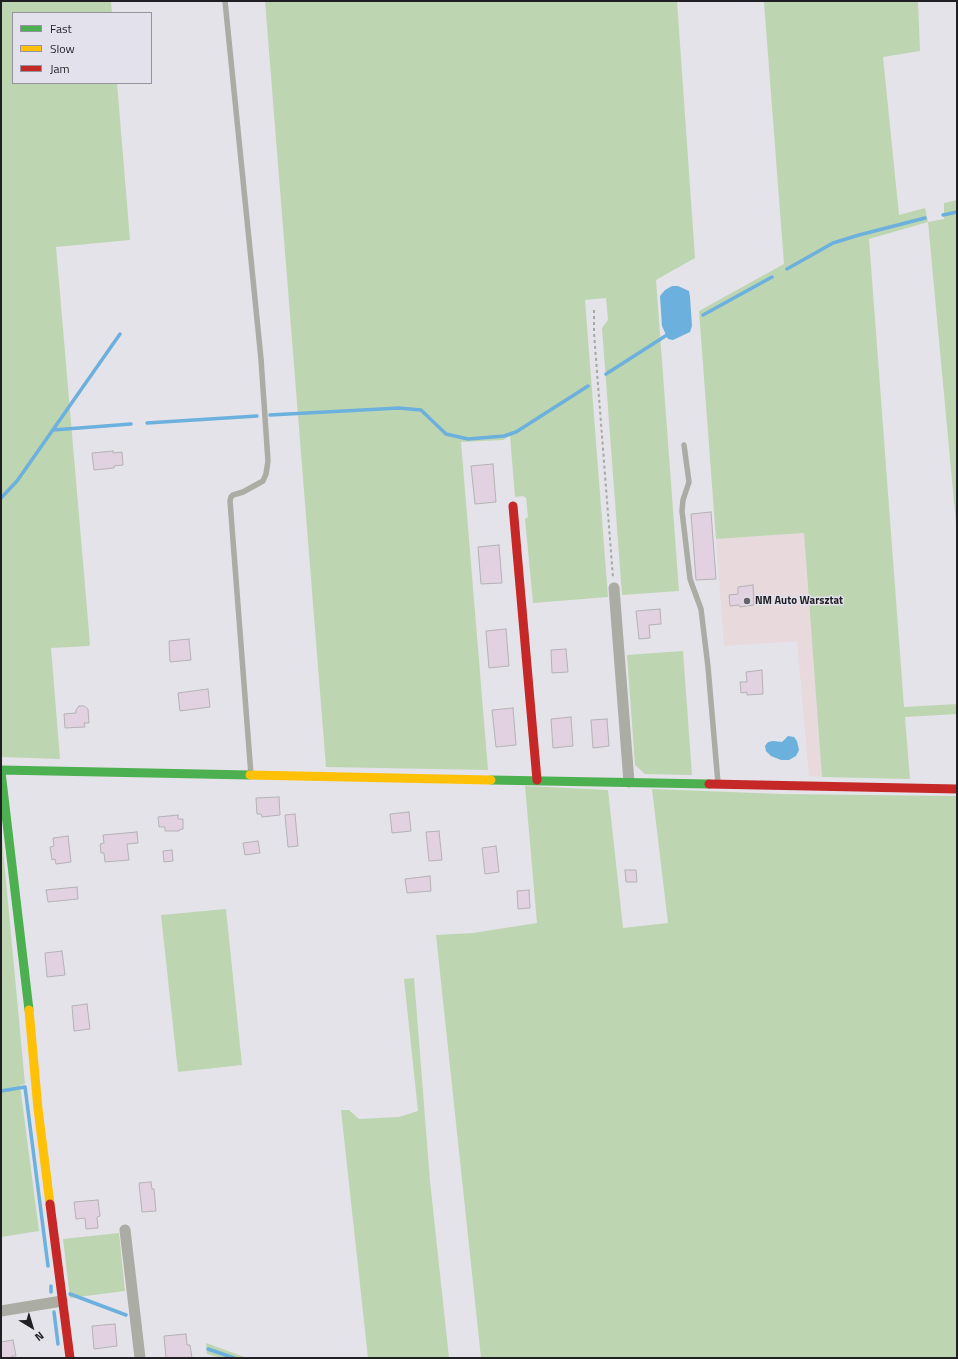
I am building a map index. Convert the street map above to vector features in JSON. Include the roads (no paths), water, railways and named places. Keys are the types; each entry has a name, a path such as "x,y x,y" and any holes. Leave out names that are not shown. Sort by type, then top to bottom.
{"street":[{"path":"513,506 538,780"},
{"path":"614,588 628,782"},
{"path":"70,1358 39,1117 27,988 1,771 957,789"},
{"path":"125,1230 140,1358"},
{"path":"1,1311 62,1301"}],"lane":[{"path":"225,1 261,359 268,461 266,474 263,481 243,492 233,495 230,500 251,775"},
{"path":"684,445 688,482 682,511 690,579 701,608 708,667 718,784"}],"water":[{"path":"672,286 678,286 689,291 692,326 690,332 673,340 668,339 662,326 660,296 665,290"},
{"path":"788,736 794,737 797,741 799,750 796,756 789,760 781,760 771,756 766,751 765,746 768,742 782,742"}],"waterway":[{"path":"943,215 957,212"},
{"path":"787,269 833,243 925,218"},
{"path":"703,315 772,277"},
{"path":"606,374 670,333"},
{"path":"1,498 17,481 120,334"},
{"path":"270,415 399,408 421,410 446,434 468,439 504,436 516,432 588,386"},
{"path":"147,423 257,416"},
{"path":"53,430 131,424"},
{"path":"1,1091 25,1087 48,1266"},
{"path":"51,1286 51,1292"},
{"path":"70,1294 126,1315"},
{"path":"54,1312 58,1344"},
{"path":"208,1349 234,1358"}],"place":[{"name":"NM Auto Warsztat","path":"747,601"}]}
